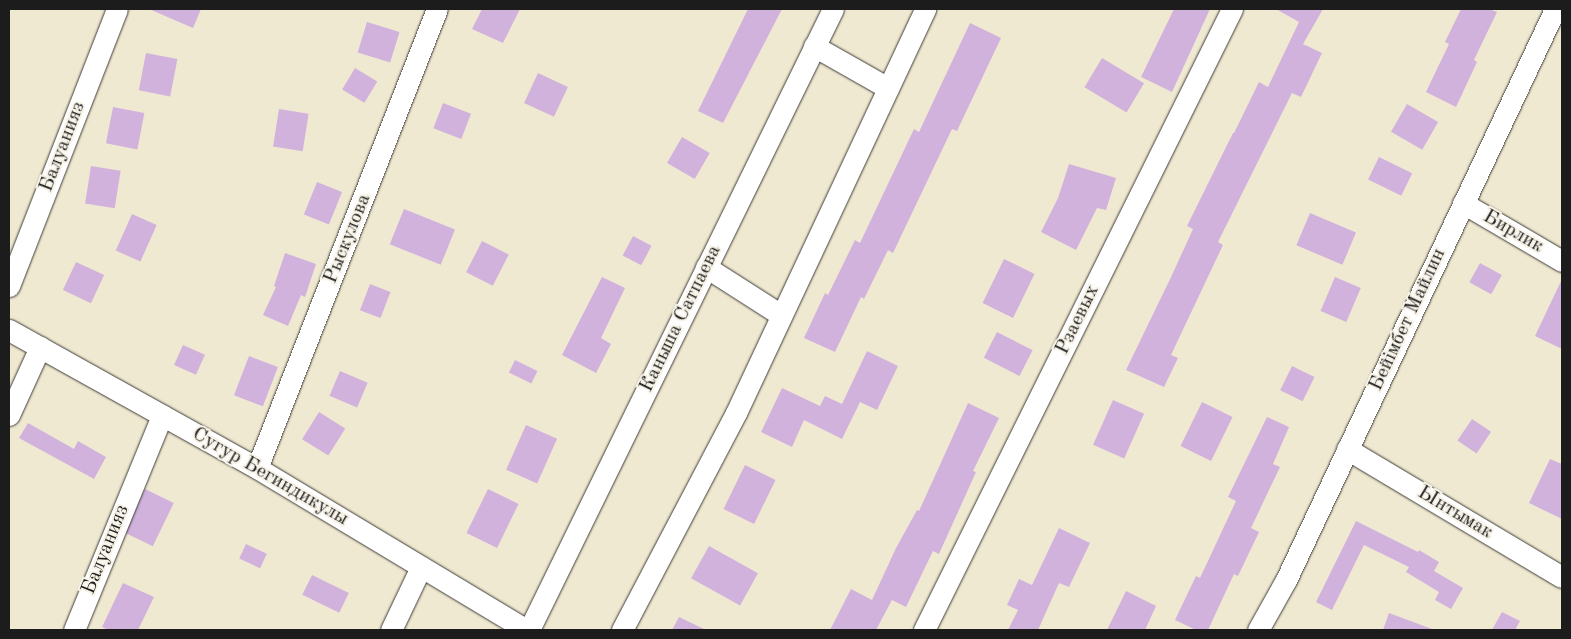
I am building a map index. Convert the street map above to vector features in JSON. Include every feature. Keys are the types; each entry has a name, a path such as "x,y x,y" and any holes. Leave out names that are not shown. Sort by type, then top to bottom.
{"street":[{"name":"Балуанияз","path":"9,286 117,9"},
{"name":"Рыскулова","path":"257,468 437,9"},
{"name":"Каныша Сатпаева","path":"528,630 833,9"},
{"path":"622,630 736,413 924,9"},
{"name":"Рзаевых","path":"924,630 1232,9"},
{"name":"Бейімбет Майлин","path":"1258,630 1286,580 1555,9"},
{"path":"814,46 888,88"},
{"name":"Бирлик","path":"1463,203 1562,261"},
{"path":"706,267 782,315"},
{"name":"Сугур Бегиндикулы","path":"9,330 257,468 528,630"},
{"path":"9,415 40,347"},
{"name":"Балуанияз","path":"74,630 162,415"},
{"name":"Ынтымак","path":"1347,449 1562,577"},
{"path":"391,630 421,567"}],"building":[{"path":"149,9 201,9 193,28"},
{"path":"482,9 520,9 503,43 472,29"},
{"path":"748,9 782,9 723,123 698,111"},
{"path":"1174,9 1210,9 1172,92 1141,77"},
{"path":"1276,9 1323,9 1303,44 1322,53 1301,97 1292,93 1218,242 1223,245 1171,355 1178,358 1164,387 1126,370 1193,229 1187,226 1233,133 1259,82 1268,87 1299,22"},
{"path":"1461,9 1489,9 1497,12 1474,60 1477,62 1456,107 1426,92 1449,44 1445,42"},
{"path":"367,22 400,32 390,63 358,53"},
{"path":"970,23 1001,38 957,131 952,129 893,253 888,250 864,299 861,297 835,352 804,338 825,293 828,295 855,240 860,243 914,129 919,132"},
{"path":"146,53 177,59 170,96 139,90"},
{"path":"1102,58 1144,83 1126,112 1084,87"},
{"path":"355,68 377,81 364,103 342,89"},
{"path":"538,73 568,87 554,117 524,103"},
{"path":"443,103 471,114 461,139 433,128"},
{"path":"1407,104 1438,122 1422,150 1391,132"},
{"path":"113,107 144,113 137,149 106,143"},
{"path":"279,109 309,114 303,151 273,147"},
{"path":"682,137 710,153 695,179 667,163"},
{"path":"1379,157 1412,173 1401,196 1368,179"},
{"path":"1069,164 1116,178 1106,210 1097,208 1076,250 1041,232 1058,198"},
{"path":"91,166 121,171 115,208 85,204"},
{"path":"317,182 342,192 329,225 304,214"},
{"path":"404,209 455,230 441,265 390,244"},
{"path":"1310,213 1356,233 1342,265 1296,245"},
{"path":"132,214 157,225 140,262 116,251"},
{"path":"633,236 652,246 641,265 623,255"},
{"path":"482,241 509,255 493,286 466,272"},
{"path":"285,253 316,264 305,297 301,295 288,326 263,315 276,287 274,286"},
{"path":"1004,259 1035,274 1013,318 983,303"},
{"path":"76,262 104,275 91,303 63,290"},
{"path":"1480,263 1502,275 1491,294 1469,282"},
{"path":"602,277 625,288 601,338 611,344 596,373 562,355"},
{"path":"1335,277 1361,288 1346,322 1321,311"},
{"path":"1562,279 1562,349 1535,336"},
{"path":"370,284 391,292 381,318 360,310"},
{"path":"997,332 1033,350 1019,376 984,358"},
{"path":"183,345 205,355 196,375 174,365"},
{"path":"867,351 898,366 877,410 860,402 842,439 804,420 792,447 761,432 782,388 820,406 825,396 842,404"},
{"path":"249,356 278,367 263,406 234,395"},
{"path":"515,360 537,371 531,384 509,373"},
{"path":"1292,366 1314,377 1303,401 1280,390"},
{"path":"340,371 368,383 357,408 329,396"},
{"path":"1113,400 1144,414 1124,459 1093,445"},
{"path":"1202,402 1233,417 1211,461 1181,446"},
{"path":"968,403 999,418 973,471 976,472 939,554 933,551 906,607 892,600 876,630 830,630 851,589 872,600 896,548 917,510 919,511"},
{"path":"319,412 345,428 328,456 302,439"},
{"path":"1267,417 1289,427 1273,464 1280,467 1251,528 1259,532 1238,576 1234,574 1208,630 1196,630 1175,620 1196,576 1200,578 1236,501 1228,497"},
{"path":"1472,419 1491,432 1477,453 1457,441"},
{"path":"28,423 74,449 78,441 106,457 94,479 19,438"},
{"path":"526,425 557,439 537,484 506,470"},
{"path":"1550,459 1562,464 1562,519 1529,503"},
{"path":"745,465 776,480 754,524 724,509"},
{"path":"145,489 174,503 153,546 124,532"},
{"path":"488,489 519,504 497,548 467,533"},
{"path":"1356,521 1418,552 1419,550 1439,562 1434,571 1463,588 1451,609 1435,600 1439,592 1406,572 1409,567 1364,545 1332,610 1316,602"},
{"path":"1059,528 1090,543 1069,587 1059,583 1038,630 1008,630 1018,610 1007,605 1019,579 1032,585"},
{"path":"246,544 267,554 260,568 239,559"},
{"path":"709,546 758,573 740,606 691,578"},
{"path":"312,575 349,593 339,613 302,595"},
{"path":"123,583 154,597 138,630 109,630 102,627"},
{"path":"1126,591 1156,606 1145,630 1107,630"},
{"path":"1502,612 1520,621 1515,630 1492,630"},
{"path":"1389,613 1432,629 1432,630 1383,630"},
{"path":"679,617 706,630 672,630"}]}
